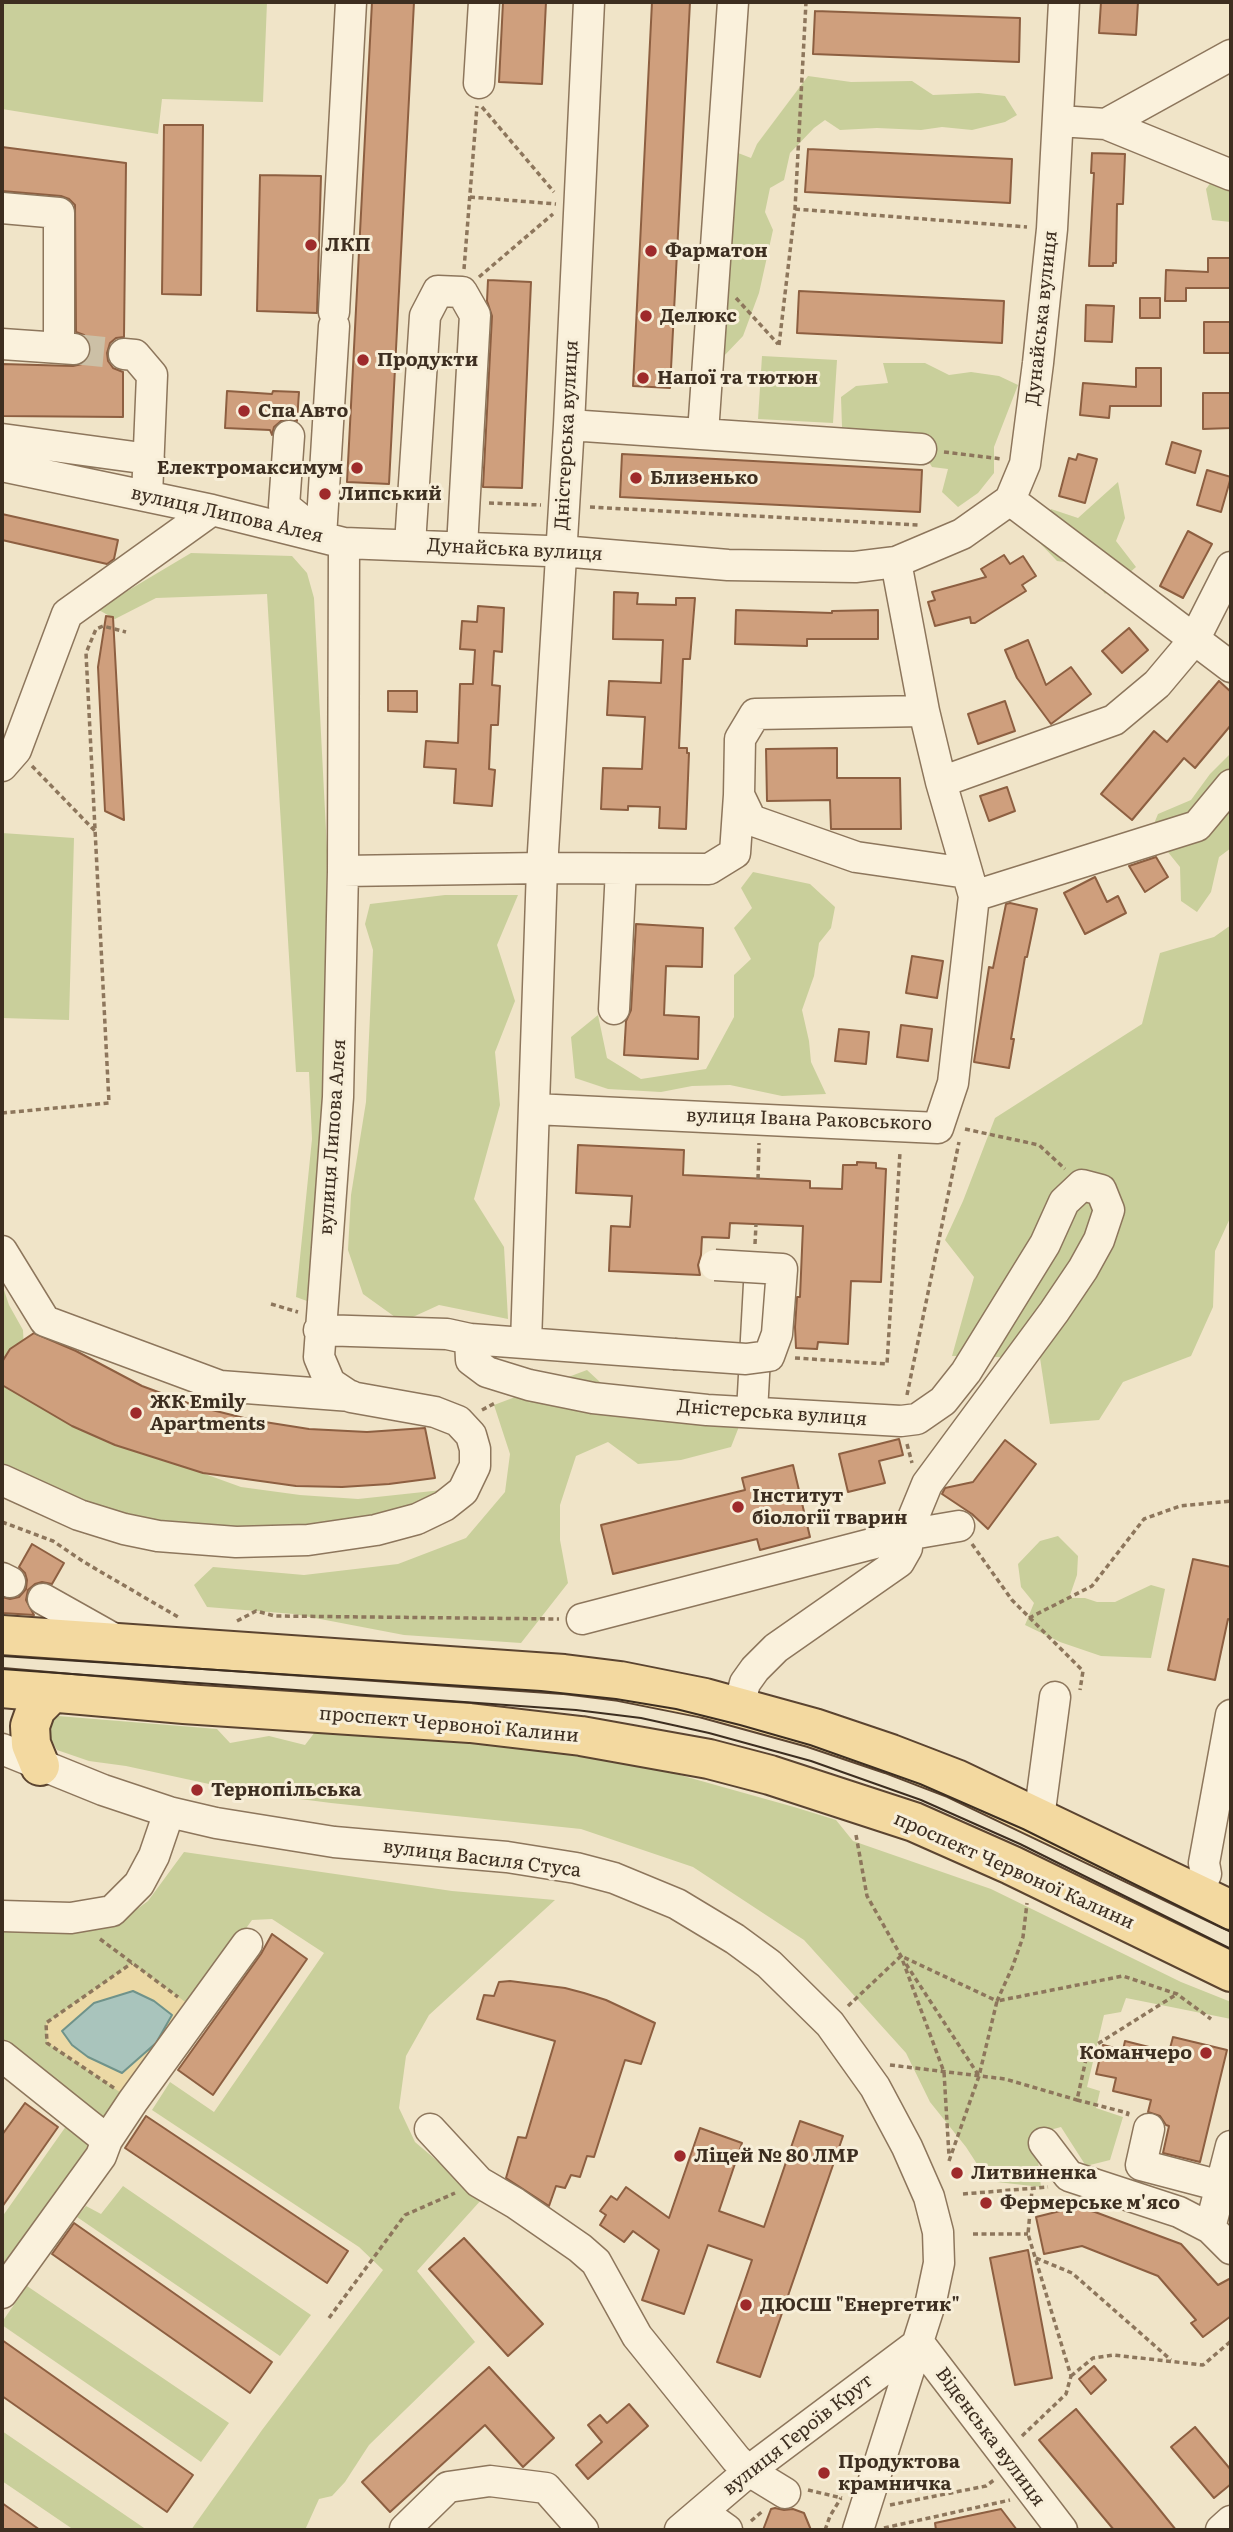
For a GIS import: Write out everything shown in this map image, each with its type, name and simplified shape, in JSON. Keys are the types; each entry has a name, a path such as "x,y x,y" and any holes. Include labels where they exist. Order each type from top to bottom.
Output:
{"main road":[{"path":"183,1634 184,1704"},
{"path":"2,1635 122,1644 183,1634 620,1681 739,1706 891,1754 965,1783 1221,1901"},
{"name":"проспект Червоної Калини","path":"2,1688 184,1704 470,1723 593,1738 709,1759 806,1786 914,1822 1011,1865 1231,1972"},
{"path":"40,1766 31,1744 30,1726 36,1709 52,1693"}],"street":[{"path":"332,540 325,494 351,2"},
{"path":"479,83 484,2"},
{"name":"Дністерська вулиця","path":"526,1343 542,868 569,425 589,2"},
{"path":"703,433 733,2"},
{"name":"Дунайська вулиця","path":"332,540 560,552 728,565 855,567 896,562 962,534 1010,500 1025,464 1038,363 1052,229 1064,2"},
{"path":"1106,124 1231,55"},
{"path":"1059,121 1106,124 1231,176"},
{"path":"2,208 59,213 66,348 2,344"},
{"path":"410,544 425,316 438,292 462,292 475,315 462,547"},
{"path":"124,354 135,355 152,375 147,496"},
{"path":"569,425 921,449"},
{"path":"289,436 284,506 332,540"},
{"path":"2,439 149,459"},
{"name":"вулиця Липова Алея","path":"2,466 212,510 332,540 343,871 338,1097 308,1321 330,1382 351,1396 435,1412 458,1421 471,1435 475,1449 475,1466 463,1491 444,1506 417,1519 376,1530 308,1540 236,1542 158,1536 79,1515 2,1480"},
{"path":"1010,500 1231,667"},
{"path":"9,758 67,614 212,510"},
{"path":"896,562 924,711 941,782 1115,720 1157,684 1194,640 1231,567"},
{"path":"343,871 709,869 735,853 740,739 755,715 924,711"},
{"name":"вулиця Івана Раковського","path":"534,1109 938,1128 953,1083 971,884 941,782"},
{"path":"739,795 751,820 856,857 971,884 1197,826 1231,785"},
{"path":"614,1009 621,869"},
{"path":"739,1706 744,1683 776,1648 899,1562 906,1548 906,1535 927,1484 1054,1312 1099,1240 1109,1210 1101,1190 1082,1185"},
{"name":"Дністерська вулиця","path":"470,1339 471,1360 487,1372 529,1385 593,1398 752,1412 904,1431 943,1401 966,1372 1045,1244 1064,1202 1082,1185"},
{"path":"2,1251 45,1321 220,1386 351,1396"},
{"path":"308,1321 446,1334 470,1339 746,1359 769,1356 777,1334 782,1269 715,1265"},
{"path":"752,1412 760,1284"},
{"path":"582,1619 906,1535 959,1526"},
{"path":"43,1599 122,1644"},
{"path":"1039,1818 1067,1698"},
{"path":"1221,1901 1206,1874 1204,1863 1231,1715"},
{"name":"вулиця Василя Стуса","path":"2,1749 40,1766 169,1812 263,1833 507,1857 576,1868 614,1878 677,1905 735,1939 769,1964 830,2024 875,2087 907,2147 929,2197 938,2232 939,2263 931,2301 858,2530"},
{"path":"2,1916 71,1918 112,1911 139,1884 154,1856 169,1812"},
{"path":"2,2293 102,2156 107,2140 133,2101 247,1944"},
{"path":"2,2056 107,2140"},
{"path":"1139,2121 1141,2165 1222,2186"},
{"path":"430,2129 479,2182 515,2203 596,2262 637,2336 736,2459 749,2471 785,2493"},
{"path":"1044,2143 1069,2176 1179,2212 1221,2239"},
{"path":"1221,2239 1222,2186 1231,2146"},
{"name":"вулиця Героїв Крут","path":"691,2521 749,2471 919,2343"},
{"name":"Віденська вулиця","path":"919,2343 1062,2530"},
{"path":"405,2529 448,2487 490,2481 546,2488 583,2530"},
{"path":"691,2521 727,2530"},
{"path":"1221,2530 1231,2521"}],"path":[{"path":"714,272 779,345 795,209 806,2"},
{"path":"462,292 478,101 556,194"},
{"path":"462,292 565,204 470,197"},
{"path":"795,209 1024,226"},
{"path":"921,449 996,457"},
{"path":"325,494 381,497"},
{"path":"2,1113 108,1103 86,653 96,629 103,626 125,632"},
{"path":"9,758 96,832"},
{"path":"758,1179 760,1119"},
{"path":"962,1128 1039,1145 1082,1185"},
{"path":"915,1473 904,1431 959,1142"},
{"path":"769,1356 887,1364 899,1163"},
{"path":"271,1304 308,1321"},
{"path":"1030,1618 1092,1586 1144,1519 1180,1506 1231,1501"},
{"path":"2,1522 53,1541 183,1634"},
{"path":"959,1526 1012,1600 1083,1671 1067,1698"},
{"path":"233,1624 256,1611 275,1616 582,1619"},
{"path":"855,1829 867,1896 901,1956 979,2077"},
{"path":"901,1956 944,2072 949,2161 979,2077 997,2001 1023,1937 1028,1891"},
{"path":"108,1944 198,2012"},
{"path":"901,1956 997,2001 1124,1976 1177,1994 1211,2019"},
{"path":"848,2006 901,1956"},
{"path":"132,1963 46,2023 47,2043 133,2101"},
{"path":"1077,2100 1088,2050 1177,1994"},
{"path":"890,2065 1005,2080 1139,2121"},
{"path":"329,2318 405,2215 479,2182"},
{"path":"963,2194 1031,2190 1028,2234 1071,2376 1066,2394 1022,2436"},
{"path":"973,2234 1028,2234"},
{"path":"1035,2257 1072,2273 1172,2362"},
{"path":"1071,2376 1093,2358 1113,2355 1203,2365 1231,2341"},
{"path":"889,2505 986,2486 998,2476"},
{"path":"825,2530 841,2498"},
{"path":"879,2529 1015,2499"}],"green space":[{"path":"2,2 267,2 263,102 162,99 158,134 2,109"},
{"path":"808,76 851,82 912,81 933,95 979,93 1005,96 1017,115 1005,122 972,130 942,127 921,130 840,130 825,120 814,128 790,153 784,180 770,188 765,212 773,230 759,293 743,336 723,357 701,340 698,281 704,250 733,151 751,158 757,144"},
{"path":"1231,154 1231,222 1212,220 1206,189"},
{"path":"762,356 837,360 833,423 758,419"},
{"path":"883,363 925,363 949,375 971,372 999,376 1018,385 994,447 994,473 978,493 958,507 942,492 948,469 932,467 921,449 902,436 842,427 841,397 856,386 888,383"},
{"path":"1118,482 1125,518 1116,541 1136,567 1105,594 1085,565 1057,561 1036,539 1051,509 1078,518"},
{"path":"191,553 292,556 307,573 314,598 327,850 323,1117 307,1301 296,1297 312,1139 309,1072 296,1072 267,594 156,598 115,619 97,609"},
{"path":"1231,753 1231,848 1219,857 1211,892 1197,912 1181,901 1180,867 1151,831 1158,814 1191,800 1210,774"},
{"path":"2,833 74,838 69,1020 2,1018"},
{"path":"753,872 810,884 835,907 831,928 819,943 814,976 802,1010 811,1062 826,1094 782,1096 730,1085 692,1086 661,1092 608,1089 575,1078 571,1037 598,1015 607,1058 641,1079 706,1069 734,1017 734,975 751,959 734,928 752,908 741,888"},
{"path":"445,895 518,895 497,945 515,1001 495,1052 500,1105 474,1199 504,1247 508,1319 439,1305 402,1322 363,1294 348,1250 351,1195 366,1102 373,950 365,924 370,904"},
{"path":"1231,925 1231,1216 1215,1251 1213,1307 1191,1356 1123,1382 1099,1420 1050,1424 1040,1358 952,1356 974,1277 945,1240 995,1118 1142,1024 1160,953 1214,937"},
{"path":"2,1284 9,1305 23,1330 24,1350 169,1461 241,1487 300,1495 358,1499 461,1488 451,1498 310,1535 131,1521 2,1470"},
{"path":"587,1370 641,1420 718,1414 740,1424 731,1447 681,1460 638,1464 608,1442 576,1456 560,1505 560,1540 568,1583 521,1643 404,1635 294,1614 207,1607 194,1585 213,1567 304,1575 398,1564 466,1538 505,1492 510,1454 494,1405"},
{"path":"1058,1536 1078,1556 1077,1575 1069,1598 1115,1602 1151,1585 1165,1589 1151,1658 1101,1656 1060,1642 1025,1625 1034,1603 1021,1587 1018,1564 1040,1541"},
{"path":"58,1716 217,1729 230,1743 269,1736 305,1745 315,1732 605,1754 836,1820 853,1841 991,1889 1181,1982 1231,2002 1231,2019 1126,1998 1121,2012 1104,2015 1087,2087 1100,2091 1096,2108 1123,2117 1110,2160 1086,2166 1061,2127 1035,2134 1041,2187 988,2181 966,2147 930,2102 906,2053 804,1940 693,1867 581,1829 246,1792 126,1766 89,1761 57,1750 49,1736 48,1722"},
{"path":"184,1852 452,1891 555,1900 429,2015 406,2056 399,2108 415,2142 482,2199 417,2271 475,2342 369,2445 345,2482 332,2496 319,2499 305,2530 191,2530 262,2430 383,2270 359,2247 152,2110 170,2082 214,2112 324,1953 272,1919 252,1920 104,2126 2,2041 2,1929 64,1933 120,1922 148,1901"},
{"path":"69,2122 90,2146 85,2164 2,2277 2,2217"},
{"path":"123,2186 311,2315 280,2356 77,2217 86,2206 101,2214"},
{"path":"27,2286 229,2423 201,2462 2,2325"},
{"path":"2,2431 147,2530 74,2530 2,2481"}],"sand":[{"path":"132,1963 199,2012 133,2101 47,2043 46,2023"}],"water":[{"path":"133,1991 154,2001 172,2015 156,2043 122,2073 88,2057 72,2045 62,2031 94,2003"}],"building":[{"path":"372,2 414,2 389,484 347,482"},
{"path":"503,2 546,2 542,84 499,82"},
{"path":"652,2 690,2 670,388 633,386"},
{"path":"1101,2 1138,2 1136,35 1099,33"},
{"path":"815,11 1020,18 1019,62 813,54"},
{"path":"164,125 203,125 201,295 162,294"},
{"path":"2,147 126,163 124,337 116,338 110,343 107,353 113,368 123,372 123,417 2,416 2,364 73,366 88,359 91,350 84,335 76,332 75,205 61,196 2,191"},
{"path":"808,149 1012,159 1010,203 805,192"},
{"path":"1092,153 1125,154 1123,204 1117,204 1116,263 1113,263 1113,266 1089,266 1094,173 1091,173"},
{"path":"260,175 321,176 317,313 257,311"},
{"path":"1208,258 1231,258 1231,288 1186,288 1186,301 1165,301 1166,270 1208,272"},
{"path":"488,280 531,282 522,488 483,487 492,316 487,301"},
{"path":"799,291 1004,301 1002,343 797,333"},
{"path":"1140,298 1160,298 1160,318 1140,318"},
{"path":"1086,305 1114,306 1112,342 1085,341"},
{"path":"1204,322 1231,322 1231,353 1204,353"},
{"path":"1136,368 1161,368 1161,406 1110,406 1109,418 1080,415 1083,383 1136,387"},
{"path":"227,391 272,394 273,391 299,392 297,421 281,421 274,427 272,435 270,430 225,428"},
{"path":"1203,393 1231,393 1231,428 1203,429"},
{"path":"1172,442 1201,451 1195,473 1166,464"},
{"path":"622,454 922,470 920,512 620,497"},
{"path":"1078,454 1097,459 1085,503 1059,496 1069,458 1076,460"},
{"path":"1207,470 1231,477 1221,512 1197,505"},
{"path":"2,514 118,540 114,559 107,564 2,540"},
{"path":"1188,531 1212,544 1183,598 1160,586"},
{"path":"1004,555 1010,564 1023,556 1036,576 1022,585 1026,591 975,623 971,623 970,617 935,626 928,602 935,600 932,592 986,577 981,569"},
{"path":"614,592 638,593 637,604 676,605 676,598 695,598 690,659 683,659 679,748 687,748 689,753 686,829 659,828 660,807 601,809 603,768 642,769 645,717 607,715 609,681 661,683 663,640 613,639"},
{"path":"478,606 504,608 502,652 494,651 492,685 500,686 498,725 491,725 489,769 495,770 492,806 454,803 456,769 424,767 426,741 458,743 460,684 473,684 475,650 460,649 462,621 477,622"},
{"path":"736,610 832,613 878,610 878,639 807,639 807,646 735,644"},
{"path":"106,616 113,617 124,820 105,811 98,667"},
{"path":"1129,628 1148,650 1122,673 1102,651"},
{"path":"1028,640 1046,685 1071,667 1091,694 1051,724 1017,678 1005,650"},
{"path":"1219,681 1231,692 1231,725 1195,768 1184,758 1132,820 1101,794 1154,731 1167,742"},
{"path":"388,691 417,691 417,712 388,711"},
{"path":"1005,701 1015,731 978,744 968,714"},
{"path":"837,748 837,778 900,778 901,829 831,829 830,800 767,801 766,749"},
{"path":"1007,787 1015,811 989,821 980,796"},
{"path":"1156,857 1168,877 1145,892 1129,866"},
{"path":"1095,877 1107,902 1118,896 1126,913 1085,934 1064,893"},
{"path":"1006,904 1037,909 1025,957 1011,1039 1014,1039 1009,1068 974,1062 989,967 993,968"},
{"path":"636,924 703,928 702,967 666,966 664,1015 699,1017 698,1059 624,1055 626,1021 631,1010"},
{"path":"912,956 943,961 937,998 906,993"},
{"path":"901,1025 932,1029 928,1061 897,1057"},
{"path":"839,1029 869,1032 866,1064 835,1061"},
{"path":"578,1145 684,1150 683,1175 810,1181 810,1188 842,1189 843,1165 857,1165 857,1162 876,1163 876,1168 886,1169 881,1282 851,1281 848,1344 818,1342 817,1349 796,1348 795,1327 797,1297 800,1297 803,1226 730,1223 729,1238 702,1237 698,1265 700,1275 609,1271 611,1226 630,1227 632,1196 576,1193"},
{"name":"ЖК Emily Apartments","path":"34,1333 76,1351 142,1386 196,1406 252,1420 309,1429 367,1432 425,1428 435,1478 342,1487 296,1486 203,1473 115,1445 72,1426 2,1385 2,1362 10,1349"},
{"path":"899,1439 903,1455 879,1461 885,1483 848,1492 839,1454"},
{"path":"1005,1440 1036,1464 988,1529 972,1514 942,1494 945,1488 973,1482"},
{"name":"Інститут біології тварин","path":"793,1465 810,1537 760,1550 757,1539 613,1574 601,1525 745,1490 742,1478"},
{"path":"32,1544 64,1563 52,1584 42,1582 28,1590 26,1600 34,1615 2,1613 2,1597 19,1597 26,1589 25,1573 19,1567"},
{"path":"1193,1559 1231,1567 1231,1620 1228,1619 1215,1680 1168,1670"},
{"path":"272,1934 307,1959 213,2095 178,2070 261,1954"},
{"path":"510,1981 584,1993 606,2000 655,2023 641,2064 625,2060 594,2157 587,2156 580,2177 571,2175 565,2188 556,2186 549,2206 506,2178 518,2137 526,2138 555,2041 477,2019 484,1995 494,1996 499,1982"},
{"path":"1173,2037 1227,2050 1200,2162 1163,2153 1169,2126 1160,2116 1148,2112 1151,2100 1113,2091 1116,2078 1096,2074 1103,2045 1123,2050 1125,2041 1169,2052"},
{"path":"25,2103 58,2127 2,2207 2,2135"},
{"path":"146,2116 348,2251 327,2283 125,2148"},
{"path":"800,2121 843,2136 760,2377 717,2362 752,2260 708,2245 684,2314 642,2300 659,2250 633,2231 624,2242 600,2225 606,2215 600,2211 611,2196 617,2200 626,2187 669,2218 700,2128 742,2143 719,2211 764,2227"},
{"path":"1076,2207 1181,2244 1218,2285 1231,2278 1231,2316 1203,2337 1191,2323 1196,2320 1158,2276 1082,2246 1044,2254 1036,2217"},
{"path":"74,2223 272,2362 250,2393 52,2254"},
{"path":"464,2238 543,2324 508,2356 429,2269"},
{"path":"1028,2250 1052,2378 1015,2385 990,2258"},
{"path":"2,2340 193,2475 167,2512 2,2396"},
{"path":"1094,2366 1106,2380 1091,2394 1079,2379"},
{"path":"489,2367 554,2438 523,2467 485,2425 390,2512 362,2482"},
{"path":"629,2404 648,2426 588,2479 576,2465 602,2442 588,2425 600,2415 607,2423"},
{"path":"1076,2409 1176,2530 1114,2530 1039,2440"},
{"path":"1195,2427 1231,2470 1231,2484 1214,2498 1171,2447"},
{"path":"2,2503 40,2530 2,2530"},
{"path":"771,2509 804,2513 811,2530 763,2530"},
{"path":"1001,2509 1017,2530 936,2530 935,2523"}],"tunnel":[{"path":"74,349 124,354"}],"tram line":[{"path":"2,1656 541,1691 676,1709 810,1745 920,1784 1023,1829 1231,1932"},
{"path":"2,1669 576,1710 641,1718 709,1733 811,1761 921,1800 1020,1844 1231,1949"}],"place":[{"name":"ЛКП","path":"311,245"},
{"name":"Фарматон","path":"651,251"},
{"name":"Делюкс","path":"646,316"},
{"name":"Продукти","path":"363,360"},
{"name":"Напої та тютюн","path":"643,378"},
{"name":"Спа Авто","path":"244,411"},
{"name":"Електромаксимум","path":"357,468"},
{"name":"Близенько","path":"636,478"},
{"name":"Липський","path":"325,494"},
{"name":"ЖК Emily Apartments","path":"136,1413"},
{"name":"Інститут біології тварин","path":"738,1507"},
{"name":"Тернопільська","path":"197,1790"},
{"name":"Команчеро","path":"1206,2053"},
{"name":"Ліцей № 80 ЛМР","path":"680,2156"},
{"name":"Литвиненка","path":"957,2173"},
{"name":"Фермерське м'ясо","path":"986,2203"},
{"name":"ДЮСШ \"Енергетик\"","path":"746,2305"},
{"name":"Продуктова крамничка","path":"824,2473"}]}
